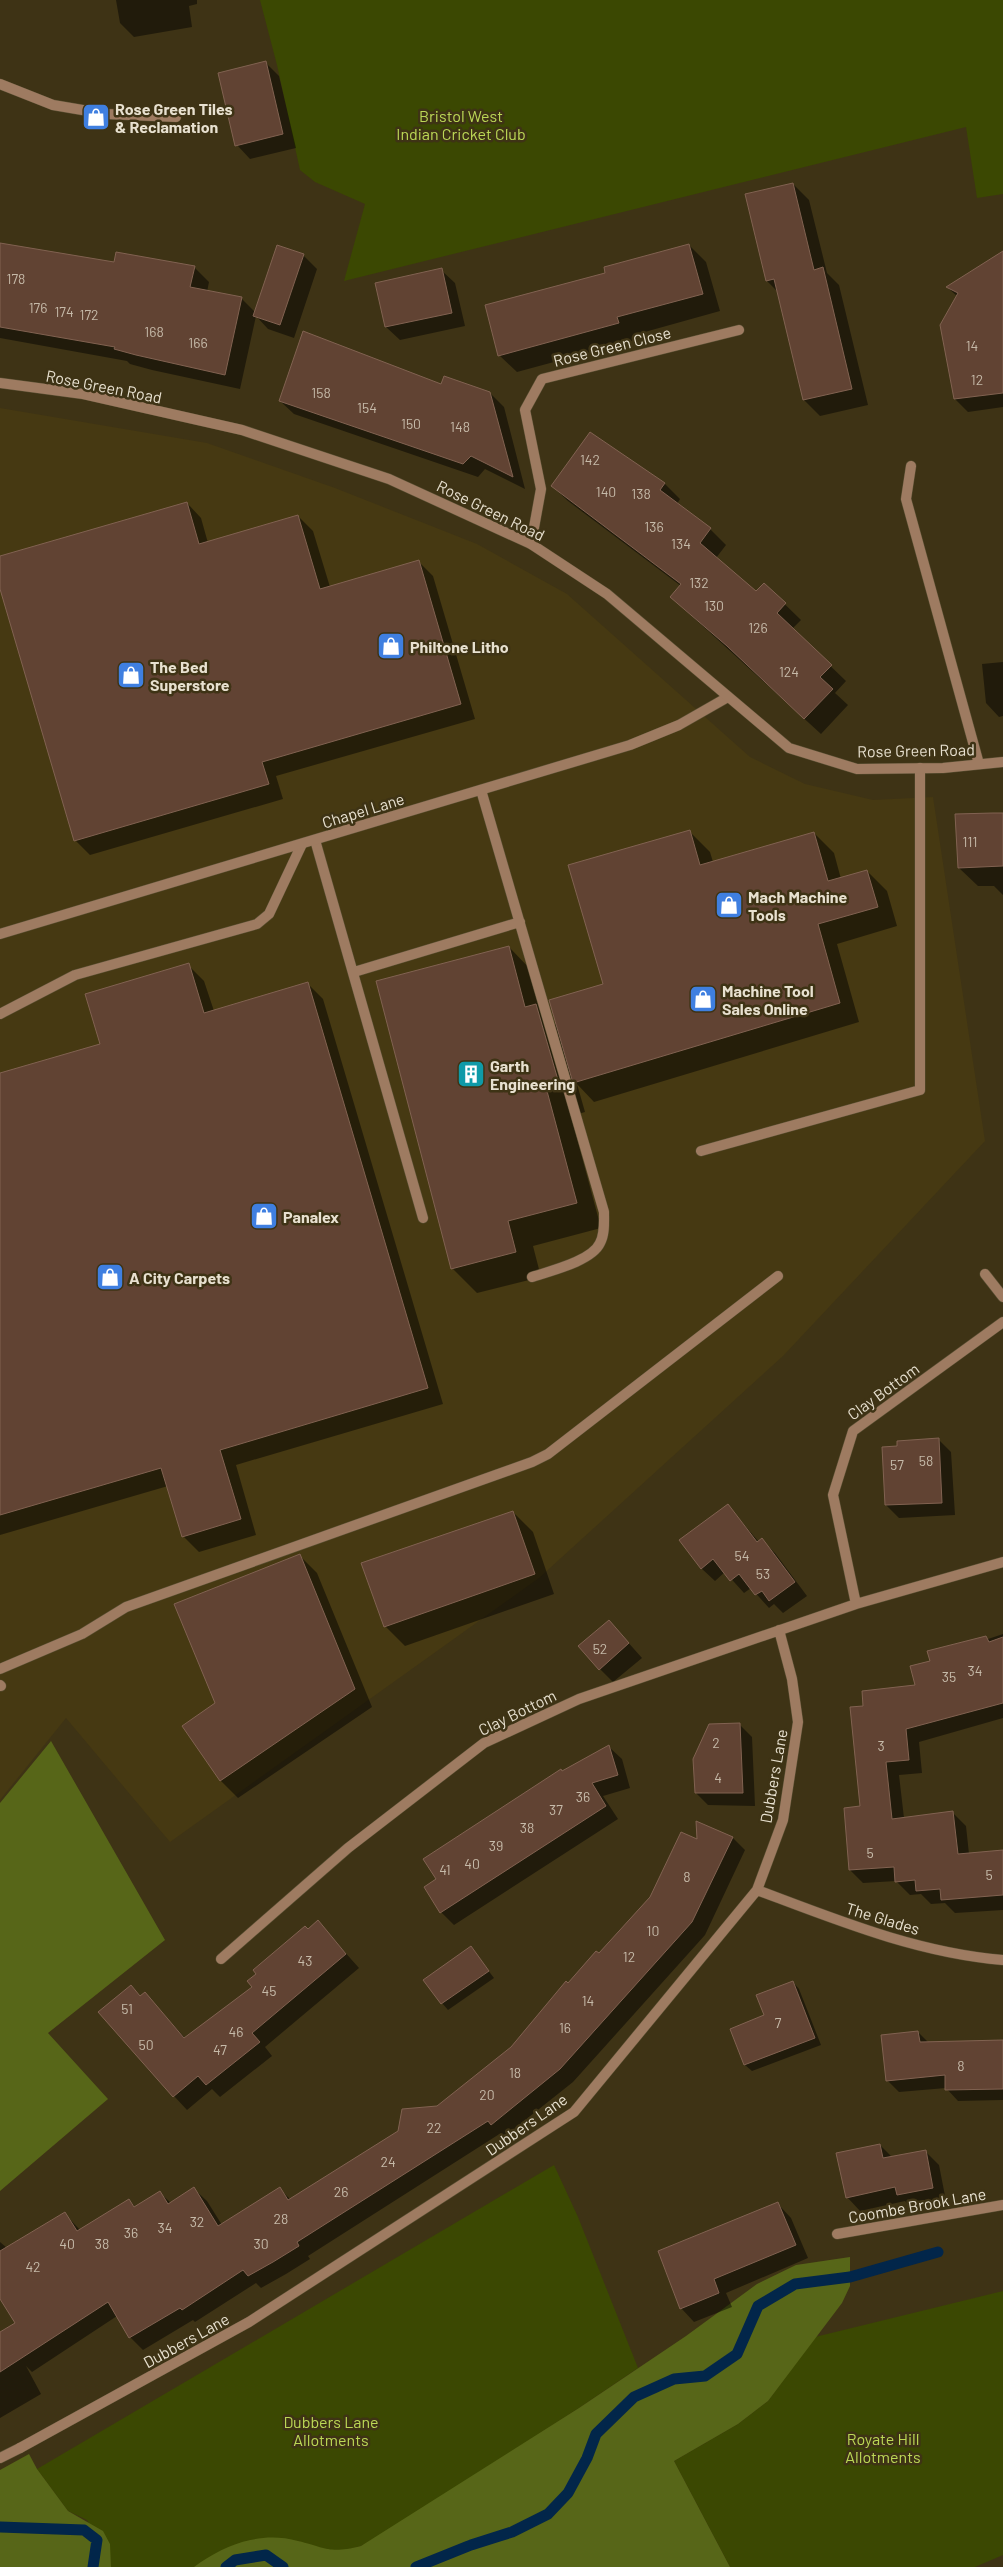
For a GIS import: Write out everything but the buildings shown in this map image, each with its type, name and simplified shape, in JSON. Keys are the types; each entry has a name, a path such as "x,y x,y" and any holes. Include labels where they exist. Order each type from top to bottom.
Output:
{"street":[{"path":"0,84 53,106 106,114 176,117"},
{"name":"Rose Green Close","path":"531,544 541,489 525,410 542,379 739,330"},
{"name":"Rose Green Road","path":"0,383 83,394 242,430 390,479 531,544 607,594 789,748 857,769 920,768 1003,762"},
{"path":"911,466 906,499 979,764"},
{"name":"Chapel Lane","path":"0,934 639,742 679,725 728,697"},
{"path":"701,1150 920,1090 920,768"},
{"path":"481,790 604,1212 601,1242 594,1252 580,1260 532,1278"},
{"path":"315,840 423,1218"},
{"path":"0,1014 75,975 257,924 269,914 302,844"},
{"path":"354,972 520,922"},
{"path":"985,1274 1003,1296"},
{"path":"0,1669 82,1634 126,1607 532,1462 548,1454 778,1276"},
{"name":"Clay Bottom","path":"856,1604 833,1495 853,1431 1003,1322"},
{"name":"Clay Bottom","path":"221,1959 348,1848 484,1743 579,1699 856,1604 1003,1562"},
{"name":"Dubbers Lane","path":"0,2458 249,2322 574,2112 758,1890 783,1820 798,1722 792,1679 779,1630"},
{"name":"The Glades","path":"758,1890 883,1936 973,1958 1003,1960"},
{"name":"Coombe Brook Lane","path":"837,2234 1003,2205"}],"shaded area":[{"path":"0,408 207,443 335,488 477,544 567,594 750,757 805,784 873,800 933,797 985,1141 783,1356 539,1578 170,1842 66,1718 0,1800"}],"green space":[{"name":"Bristol West Indian Cricket Club","path":"260,0 1003,0 1003,194 977,198 966,127 344,281 365,204 315,182 300,170 277,65"},
{"path":"51,1741 165,1940 48,2033 108,2099 0,2191 0,1803"},
{"name":"Dubbers Lane Allotments","path":"554,2165 578,2217 638,2368 383,2534 361,2546 343,2551 322,2550 298,2541 227,2548 194,2567 111,2567 110,2558 87,2520 68,2511 37,2469"},
{"path":"850,2257 850,2286 842,2303 768,2401 738,2424 674,2461 730,2567 194,2567 231,2546 257,2539 284,2538 335,2550 361,2546 579,2408 686,2336 757,2284 796,2265"},
{"name":"Royate Hill Allotments","path":"1003,2291 1003,2555 975,2567 730,2567 674,2461 738,2424 768,2401 815,2337"},
{"path":"29,2454 37,2469 68,2511 103,2531 110,2544 111,2567 0,2567 0,2470"}],"waterway":[{"path":"416,2567 471,2545 512,2532 548,2514 568,2493 587,2458 596,2434 634,2397 674,2379 705,2376 737,2354 758,2306 795,2284 850,2277 938,2252"},
{"path":"0,2527 84,2530 97,2540 93,2567"},
{"path":"226,2567 235,2560 266,2555 283,2567"}],"place":[{"name":"Rose Green Tiles & Reclamation","path":"96,117"},
{"name":"Philtone Litho","path":"391,646"},
{"name":"The Bed Superstore","path":"131,675"},
{"name":"Mach Machine Tools","path":"729,905"},
{"name":"Machine Tool Sales Online","path":"703,999"},
{"name":"Garth Engineering","path":"471,1074"},
{"name":"Panalex","path":"264,1216"},
{"name":"A City Carpets","path":"110,1277"}]}
